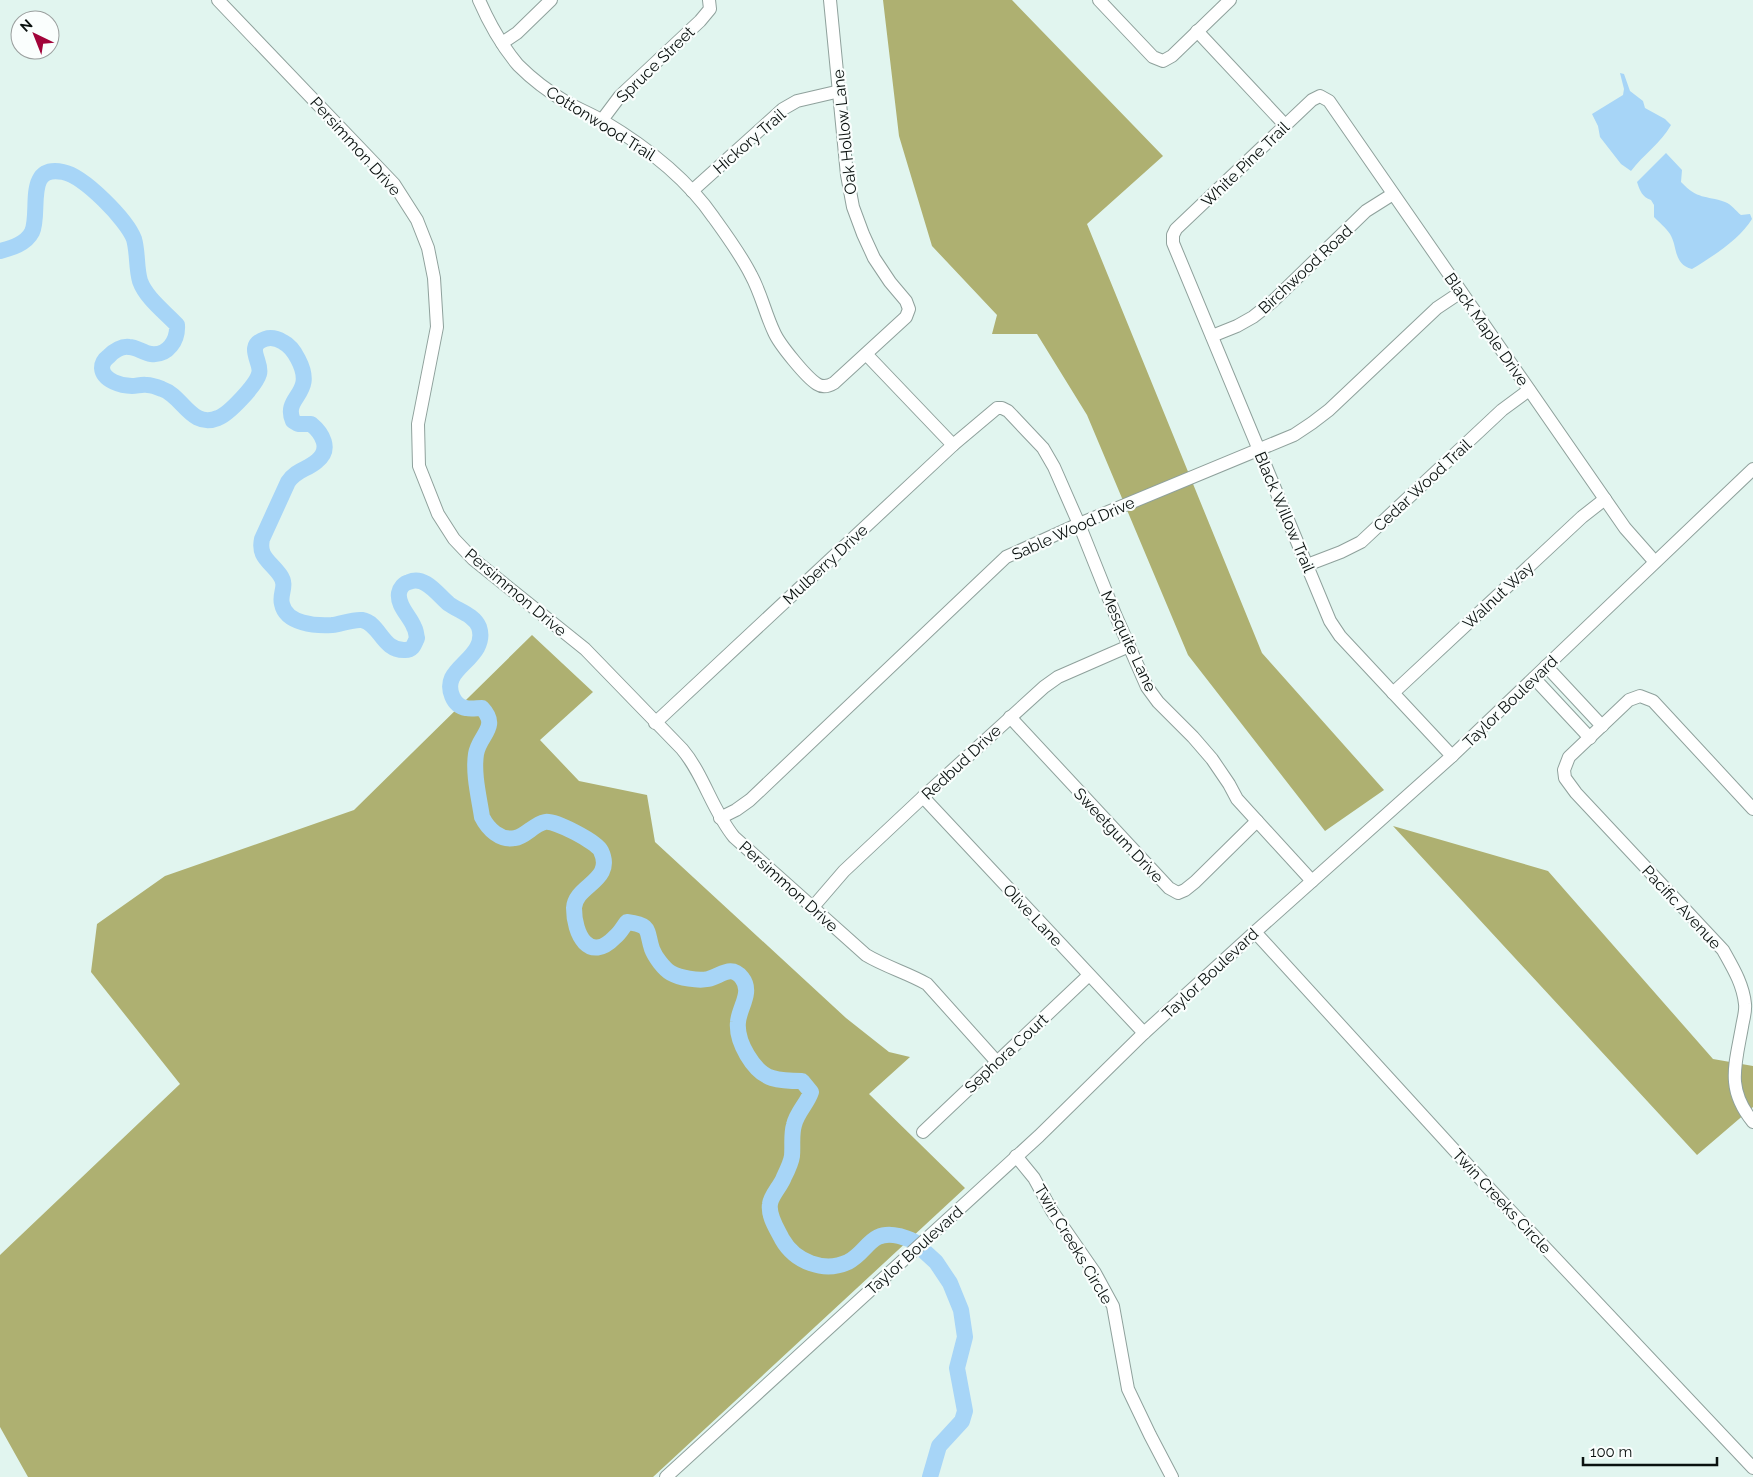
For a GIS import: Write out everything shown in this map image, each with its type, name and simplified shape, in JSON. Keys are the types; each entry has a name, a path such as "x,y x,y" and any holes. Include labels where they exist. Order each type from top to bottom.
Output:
{"street":[{"name":"Persimmon Drive","path":"218,0 394,184 417,220 428,248 434,278 437,327 418,424 420,466 438,514 454,539 474,559 585,649 617,680 692,761 720,818 734,837 866,955 881,964 926,984 997,1062"},
{"name":"Cottonwood Trail","path":"479,0 487,19 518,65 566,102 602,120 630,138 661,161 692,191 711,214 751,274 774,333 786,352 818,385 826,387 834,383 866,354"},
{"path":"502,43 517,33 551,0"},
{"name":"Oak Hollow Lane","path":"830,0 847,175 853,207 874,258 906,301 909,309 906,317 866,354"},
{"path":"1099,0 1153,58 1163,60 1172,56 1230,0"},
{"name":"Spruce Street","path":"602,120 620,96 700,21 709,5"},
{"path":"1197,31 1285,125"},
{"name":"Hickory Trail","path":"692,191 783,109 813,96 840,91"},
{"name":"White Pine Trail","path":"1173,235 1176,229 1285,125 1312,100 1320,96"},
{"name":"Black Maple Drive","path":"1320,96 1328,101 1625,528 1654,562"},
{"name":"Birchwood Road","path":"1212,336 1253,317 1272,302 1366,211 1393,194"},
{"name":"Black Willow Trail","path":"1173,235 1173,243 1330,621 1340,636 1452,756"},
{"name":"Sable Wood Drive","path":"720,818 750,800 1006,557 1079,524 1294,435 1312,423 1437,308 1461,292"},
{"path":"866,354 953,445"},
{"name":"Cedar Wood Trail","path":"1307,565 1342,552 1361,542 1502,410 1529,390"},
{"name":"Mulberry Drive","path":"655,723 953,445 996,408"},
{"name":"Mesquite Lane","path":"996,408 1008,411 1043,448 1079,524 1147,687 1212,759 1237,799 1312,881"},
{"name":"Taylor Boulevard","path":"666,1477 1016,1156 1255,932 1452,756 1753,469"},
{"name":"Walnut Way","path":"1393,693 1582,517 1605,499"},
{"name":"Redbud Drive","path":"812,907 844,871 1044,687 1058,677 1129,646"},
{"path":"1546,666 1602,726"},
{"path":"1534,678 1590,738 1629,700 1640,696 1653,701 1753,809"},
{"name":"Sweetgum Drive","path":"1010,717 1170,888 1178,893 1195,882 1257,821"},
{"name":"Pacific Avenue","path":"1590,738 1569,757 1564,770 1565,778 1576,793 1724,950 1740,982 1749,1006 1734,1079 1736,1094 1744,1111 1753,1122"},
{"name":"Olive Lane","path":"923,797 1144,1034"},
{"name":"Twin Creeks Circle","path":"1255,932 1475,1172 1753,1468"},
{"name":"Sephora Court","path":"922,1132 1089,975"},
{"name":"Twin Creeks Circle","path":"1016,1156 1034,1178 1052,1211 1095,1273 1113,1306 1128,1389 1172,1477"}],"green space":[{"path":"883,0 1012,0 1163,156 1087,224 1262,653 1384,790 1325,831 1188,655 1087,415 1037,334 992,334 997,315 932,246 899,136"},
{"path":"532,635 593,692 540,740 579,781 647,795 655,842 846,1018 889,1052 910,1057 869,1094 965,1188 653,1477 28,1477 0,1427 0,1255 180,1084 91,972 97,924 165,876 354,810"},
{"path":"1393,826 1548,871 1713,1059 1753,1066 1753,1107 1697,1155"}],"water":[{"path":"1620,73 1624,74 1630,91 1643,101 1645,108 1665,119 1671,125 1662,138 1631,171 1621,164 1600,137 1598,126 1592,114 1623,95 1624,89"},
{"path":"1666,153 1682,170 1681,182 1692,192 1727,203 1741,215 1750,214 1752,219 1733,240 1692,269 1686,267 1679,259 1670,234 1654,217 1654,205 1642,193 1637,182"}],"waterway":[{"path":"0,251 26,240 32,232 36,192 38,182 43,175 51,171 63,172 72,175 93,190 114,211 130,231 134,239 140,281 151,299 177,325 176,336 167,350 151,354 132,347 121,348 113,352 105,360 102,366 103,373 118,384 132,386 149,385 162,389 176,398 194,416 201,419 218,418 248,392 257,379 260,370 255,350 259,342 267,338 274,339 290,347 298,359 303,371 304,380 302,388 292,406 293,421 298,424 311,424 322,436 325,446 322,456 317,461 295,474 288,482 262,539 263,555 282,579 281,600 285,611 295,620 318,625 332,625 362,620 373,626 391,646 397,649 408,650 413,647 417,638 415,628 402,607 399,593 401,588 407,583 420,581 436,591 449,604 474,619 479,627 479,643 476,650 455,672 450,687 452,696 461,707 482,708 489,721 487,731 478,747 475,762 482,817 491,830 504,838 519,837 541,823 550,822 575,832 598,847 604,861 603,869 599,876 576,900 574,908 580,936 591,947 598,948 606,945 627,922 635,923 647,930 655,956 671,973 684,978 704,980 730,971 742,978 745,983 746,994 739,1017 738,1030 747,1055 752,1063 765,1075 780,1080 802,1081 811,1092 794,1125 790,1164 770,1204 770,1213 775,1227 794,1254 811,1263 829,1266 848,1262 875,1239 882,1236 899,1236 916,1243"},
{"path":"924,1251 936,1262 950,1283 961,1310 965,1337 957,1368 965,1411 962,1421 939,1446 930,1477"}]}
